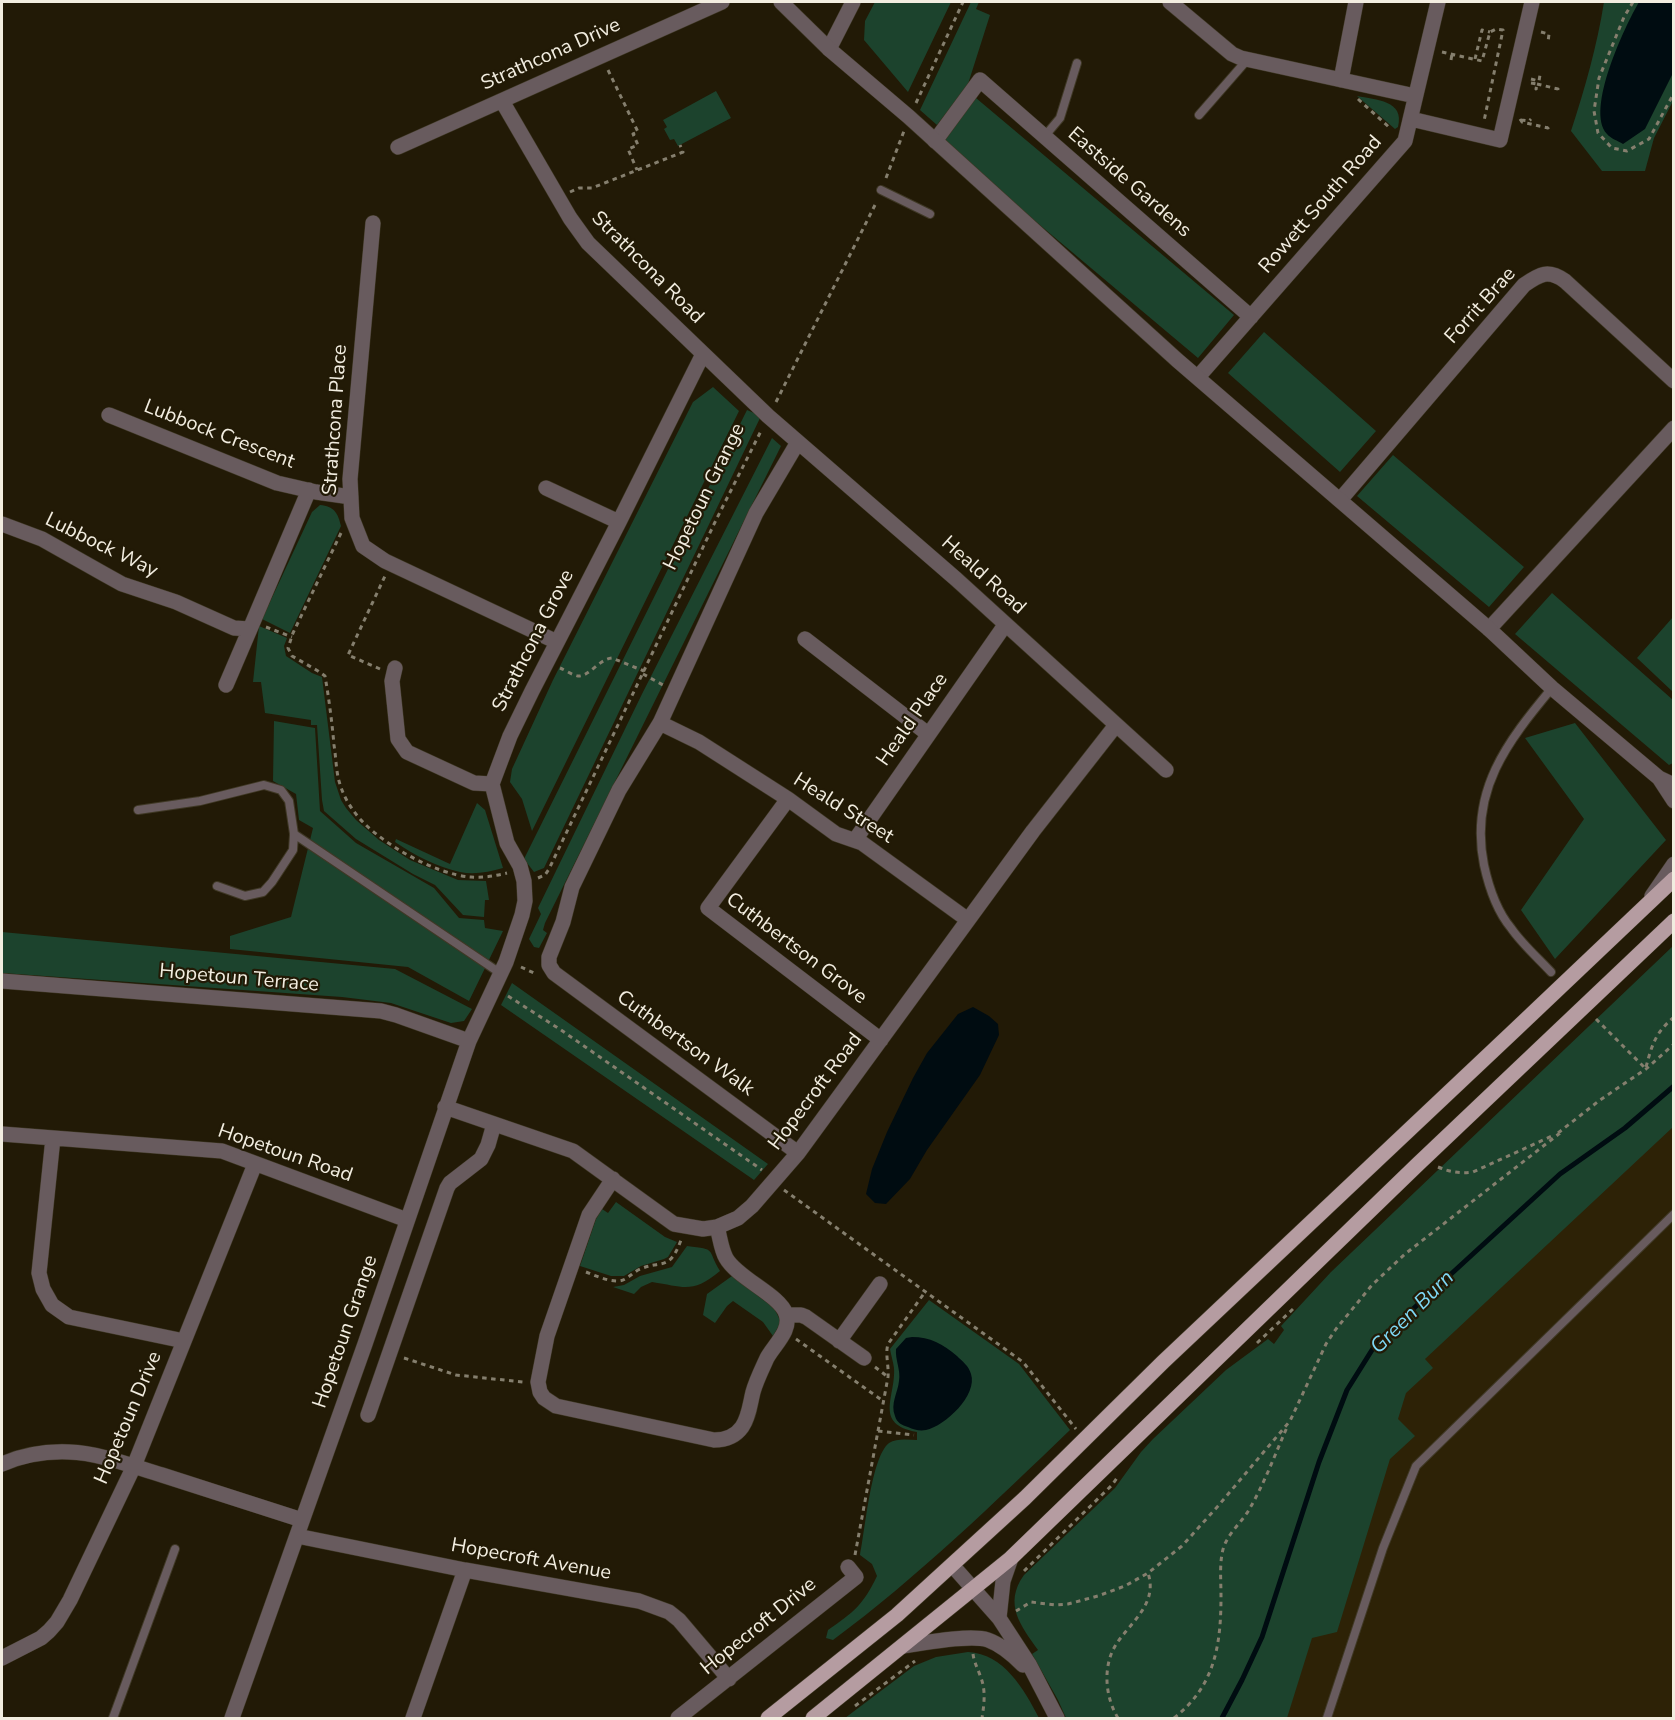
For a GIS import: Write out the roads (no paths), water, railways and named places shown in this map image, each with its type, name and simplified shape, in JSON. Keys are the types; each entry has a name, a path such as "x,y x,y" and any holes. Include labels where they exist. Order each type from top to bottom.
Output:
{"main road":[{"path":"768,1718 897,1615 1025,1498 1163,1362 1674,879"},
{"path":"813,1719 1011,1558 1416,1166 1674,921"}],"street":[{"name":"Strathcona Drive","path":"398,147 722,2"},
{"path":"781,2 830,49 909,117 1198,377 1489,629 1552,688 1659,778 1674,785"},
{"path":"830,49 853,2"},
{"path":"1170,2 1232,54 1247,60 1415,96"},
{"path":"1341,80 1356,2"},
{"name":"Rowett South Road","path":"1198,377 1405,141 1438,2"},
{"path":"1411,119 1500,140 1532,2"},
{"name":"Eastside Gardens","path":"935,141 980,80 1251,317"},
{"name":"Strathcona Road","path":"502,100 558,199 588,243 768,416"},
{"name":"Strathcona Place","path":"373,223 350,479 352,518 363,546 391,564 557,642"},
{"name":"Forrit Brae","path":"1340,500 1524,285 1539,274 1557,275 1565,280 1674,381"},
{"name":"Strathcona Grove","path":"492,784 510,736 703,354"},
{"name":"Lubbock Crescent","path":"110,415 276,483 351,497"},
{"name":"Heald Road","path":"768,416 956,579 1166,770"},
{"path":"1489,629 1674,428"},
{"path":"660,723 756,513 798,442"},
{"path":"546,488 619,522"},
{"path":"226,685 309,490"},
{"name":"Lubbock Way","path":"2,524 42,539 122,584 176,602 234,628 250,628"},
{"name":"Heald Place","path":"855,840 1005,625"},
{"path":"805,639 839,673 928,734"},
{"path":"394,672 392,681 398,739 407,752 474,783 492,784 507,843 520,866 524,881 525,901 500,974"},
{"name":"Heald Street","path":"660,723 699,742 836,834 862,843 968,920"},
{"name":"Cuthbertson Walk","path":"660,723 619,790 572,887 563,922 549,957 549,965 555,974 798,1153"},
{"name":"Hopecroft Road","path":"445,1107 573,1151 674,1224 704,1229 717,1227 738,1218 779,1184 798,1153 1033,831 1116,725"},
{"path":"1659,778 1674,801"},
{"name":"Cuthbertson Grove","path":"788,800 708,908 881,1040"},
{"path":"1645,906 1674,864"},
{"name":"Hopetoun Grange","path":"232,1719 344,1403 445,1107 469,1041 500,974"},
{"name":"Hopetoun Terrace","path":"2,981 381,1011 469,1041"},
{"path":"344,1403 369,1413 447,1188 450,1183 481,1159 494,1124"},
{"name":"Hopetoun Road","path":"2,1134 222,1151 407,1220"},
{"path":"53,1138 39,1273 43,1289 52,1305 69,1317 184,1341"},
{"name":"Hopetoun Drive","path":"2,1658 41,1638 57,1622 70,1600 134,1466 255,1164"},
{"path":"613,1179 589,1215 547,1336 538,1382 544,1398 556,1406 714,1440 728,1439 742,1426 747,1416 753,1390 786,1323 801,1315 806,1317 864,1358"},
{"path":"717,1227 726,1258 734,1268 782,1305 786,1323"},
{"path":"839,1341 880,1284"},
{"path":"2,1464 21,1456 46,1452 91,1454 302,1520"},
{"name":"Hopecroft Avenue","path":"297,1536 465,1570 639,1601 658,1607 679,1620 729,1679"},
{"path":"1011,1558 1001,1590 1005,1616 1057,1719"},
{"path":"952,1565 973,1589 1005,1616"},
{"name":"Hopecroft Drive","path":"678,1719 856,1577 848,1567"},
{"path":"414,1719 465,1570"},
{"path":"904,1646 975,1638 988,1640 1012,1654 1036,1677"}],"lane":[{"path":"1199,116 1247,60"},
{"path":"1044,137 1060,118 1077,63"},
{"path":"881,190 930,214"},
{"path":"1551,972 1510,927 1497,906 1487,879 1481,837 1482,808 1497,762 1522,724 1552,688"},
{"path":"138,810 200,801 264,785 281,790 289,801 294,834 293,850 272,882 263,892 245,896 216,886"},
{"path":"294,834 500,974"},
{"path":"1328,1719 1383,1548 1416,1466 1674,1214"},
{"path":"113,1719 175,1549"}],"waterway":[{"name":"Green Burn","path":"1222,1718 1262,1637 1319,1462 1347,1390 1377,1342 1560,1174 1625,1128 1674,1086"}]}
